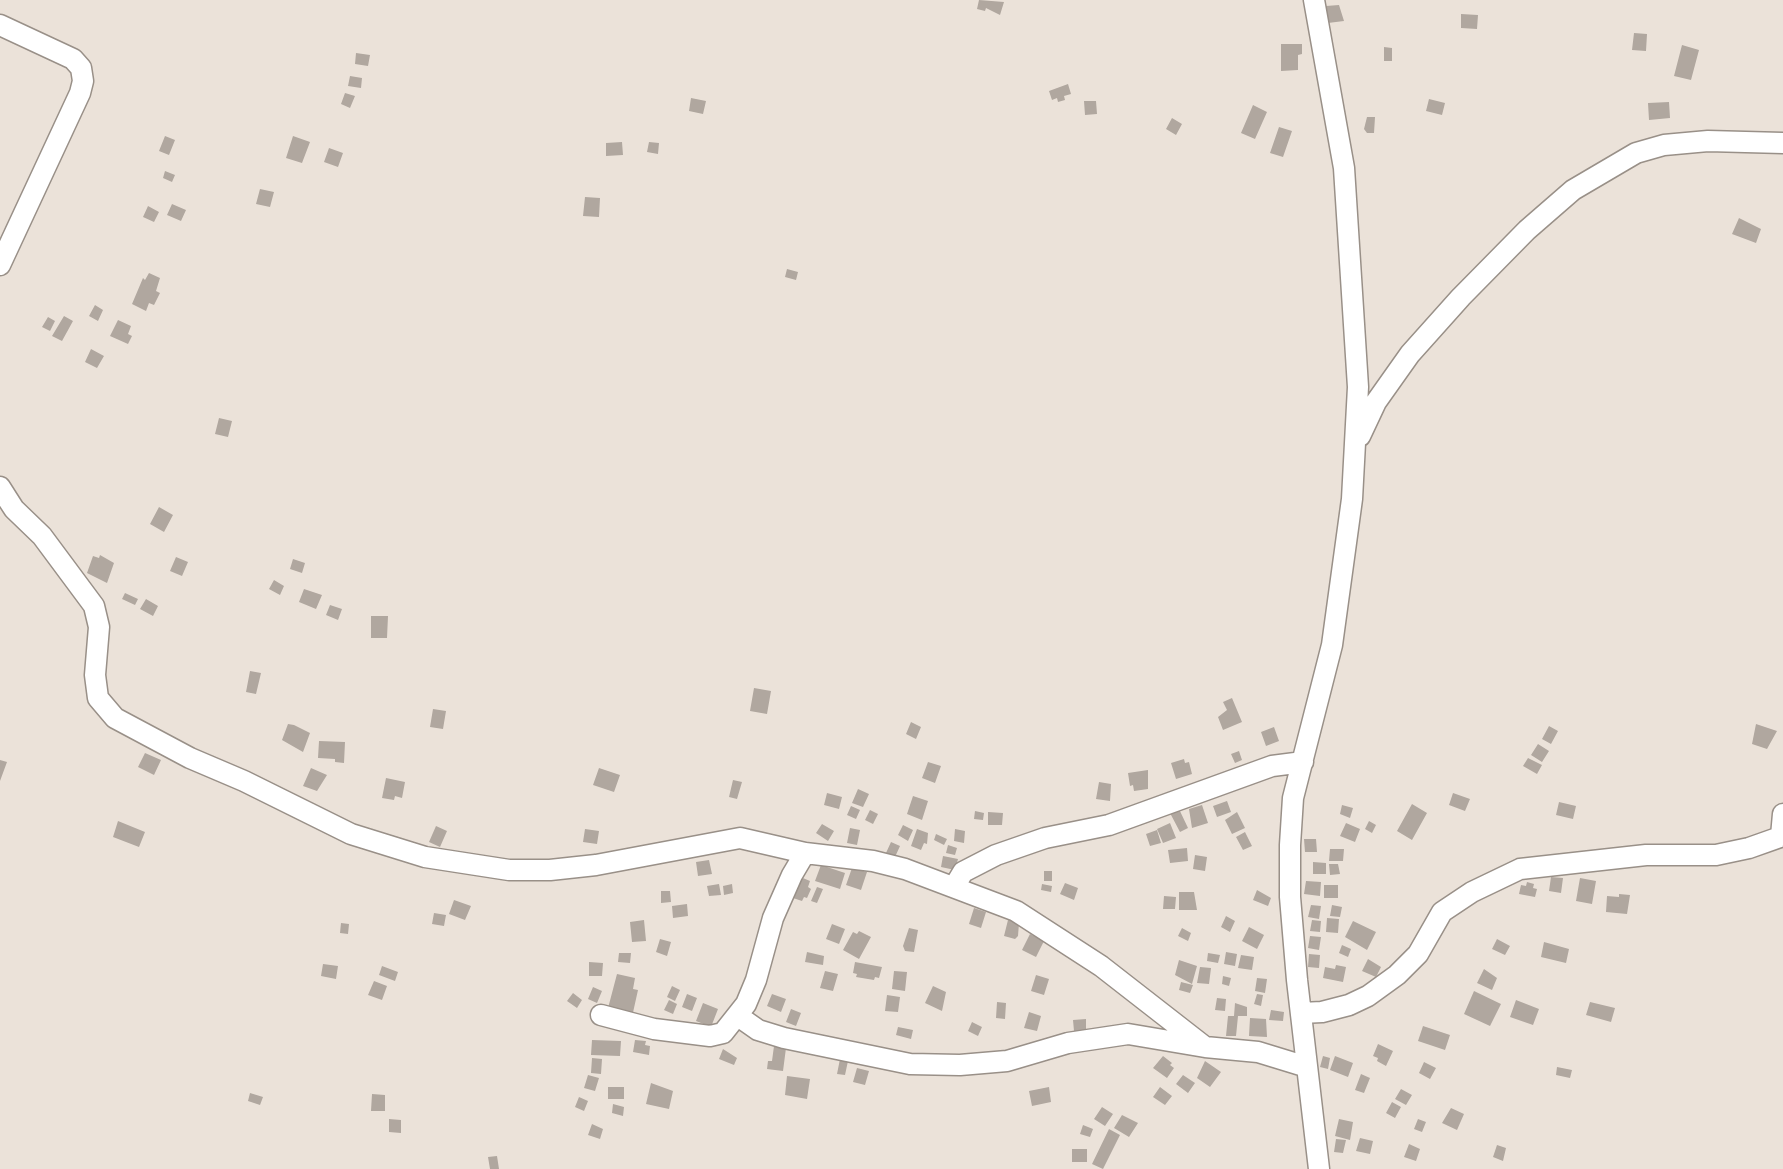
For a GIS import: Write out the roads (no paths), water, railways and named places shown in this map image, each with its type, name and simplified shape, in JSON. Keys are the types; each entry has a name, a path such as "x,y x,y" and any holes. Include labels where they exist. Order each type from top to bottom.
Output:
{"street":[{"path":"1314,0 1344,168 1350,284 1356,328 1357,443 1332,645 1293,798 1290,845 1290,897 1319,1169"},
{"path":"0,25 73,59 81,68 83,81 0,265"},
{"path":"1357,443 1376,402 1410,354 1516,241 1573,190 1636,153 1664,145 1708,141 1783,143"},
{"path":"0,487 14,509 42,536 94,606 99,627 95,675 98,698 115,718 190,758 351,834 425,857 509,870 596,865 740,838 805,853 873,861 905,869 1016,911 1101,966 1205,1047"},
{"path":"954,887 963,872 1008,851 1045,838 1109,825 1272,766 1303,762"},
{"path":"1301,1013 1322,1012 1368,996 1397,975 1418,954 1442,912 1472,892 1520,869 1646,855 1716,855 1749,848 1782,836 1783,814"},
{"path":"601,1015 654,1029 710,1036 723,1033 746,1004 773,918 805,853"},
{"path":"738,1016 758,1030 784,1038 910,1064 960,1065 1007,1061 1068,1043 1128,1034 1258,1052 1307,1067"}]}
